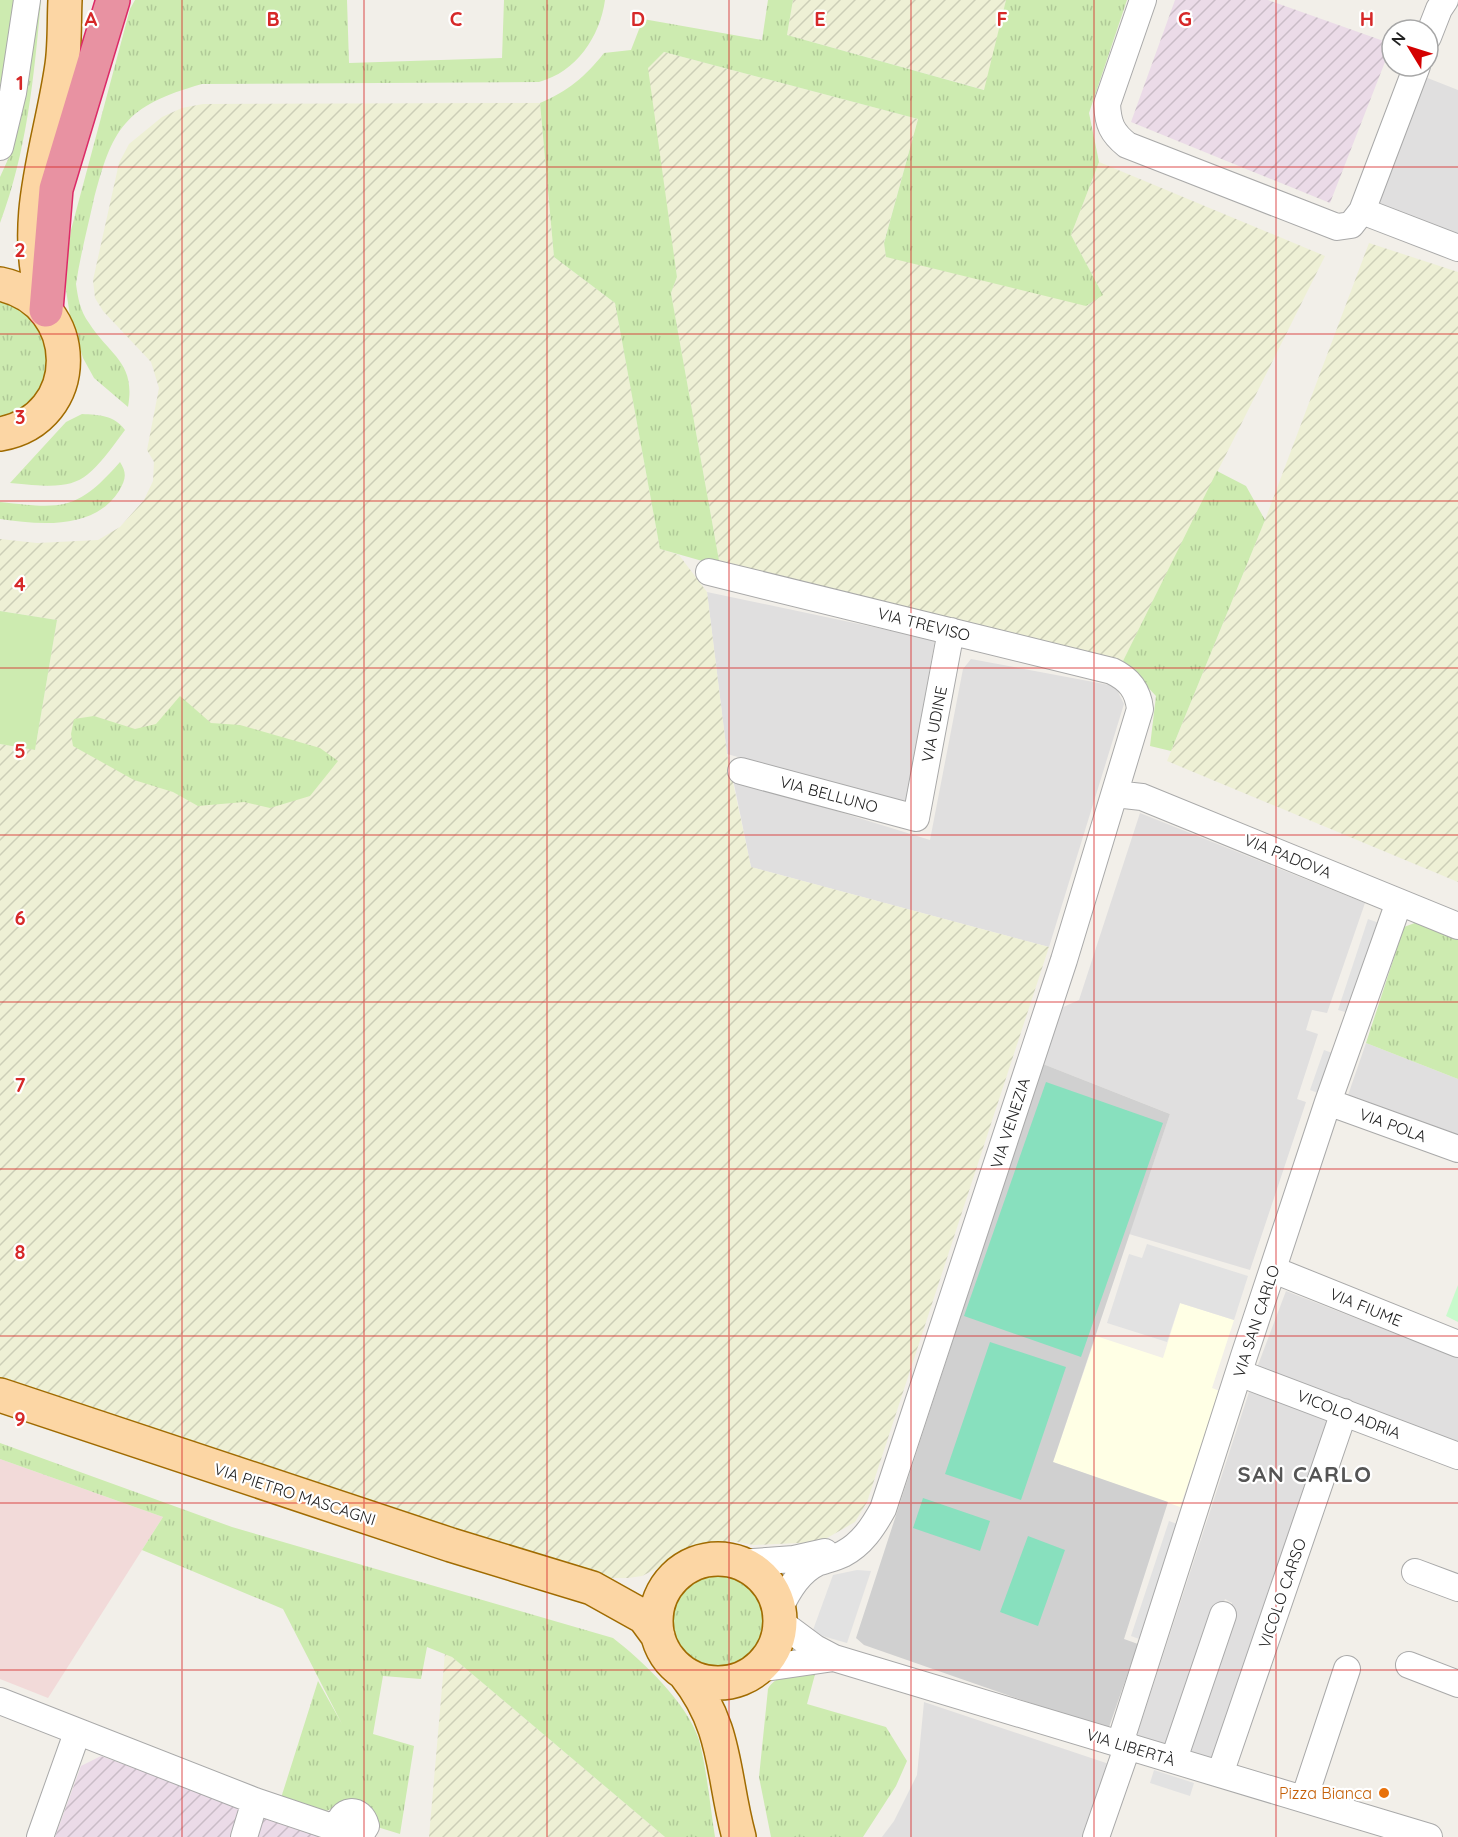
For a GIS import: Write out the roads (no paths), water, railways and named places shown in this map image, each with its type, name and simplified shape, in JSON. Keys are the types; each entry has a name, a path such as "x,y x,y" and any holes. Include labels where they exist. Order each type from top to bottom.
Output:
{"highway":[{"path":"46,310 56,189 113,0"}],"main road":[{"path":"46,310 34,268 33,218 62,63 65,0"},
{"path":"0,273 33,218"},
{"path":"0,284 24,292 46,310 54,321 63,345 63,370 55,394 48,405 30,423 6,439"},
{"name":"VIA PIETRO MASCAGNI","path":"0,1395 428,1538 592,1588 644,1617 658,1636"},
{"path":"722,1746 728,1705 748,1674 774,1648 780,1616 765,1581 739,1563 727,1560 701,1561 679,1573 665,1589 657,1608 658,1636 667,1658 685,1674 706,1704 722,1746 731,1807 739,1837"},
{"name":"VIA PIETRO MASCAGNI","path":"592,1588 640,1586 679,1573"},
{"path":"685,1674 705,1682 748,1674"}],"street":[{"path":"0,147 13,93 27,0"},
{"path":"1143,0 1107,104 1107,120 1113,134 1127,145 1337,227 1351,225 1362,211 1412,78"},
{"path":"1435,18 1445,0"},
{"path":"1362,211 1458,248"},
{"name":"VIA TREVISO","path":"710,572 1112,671 1123,676 1133,687"},
{"name":"VIA UDINE","path":"916,818 951,631"},
{"name":"VIA VENEZIA","path":"780,1616 786,1594 805,1571 852,1547 870,1532 884,1509 1115,794 1140,710 1139,697 1133,687"},
{"name":"VIA BELLUNO","path":"741,771 916,818"},
{"name":"VIA PADOVA","path":"1115,794 1142,797 1458,926"},
{"name":"VIA SAN CARLO","path":"1096,1837 1239,1373 1328,1102 1398,902"},
{"name":"VIA POLA","path":"1328,1102 1458,1149"},
{"name":"VIA FIUME","path":"1274,1270 1458,1344"},
{"name":"VICOLO ADRIA","path":"1239,1373 1458,1456"},
{"name":"VICOLO CARSO","path":"1220,1774 1344,1412"},
{"path":"739,1563 794,1559 852,1547"},
{"path":"1415,1572 1458,1588"},
{"path":"1174,1759 1223,1615"},
{"name":"VIA LIBERTÀ","path":"780,1616 815,1648 834,1658 1429,1837"},
{"name":"VIA LIBERTÀ","path":"748,1674 834,1658"},
{"path":"1409,1665 1458,1684"},
{"path":"1304,1799 1347,1669"},
{"path":"0,1701 255,1801 355,1835"},
{"path":"40,1837 77,1733"},
{"path":"244,1837 255,1801"}],"place":[{"name":"Pizza Bianca","path":"1384,1793"}],"district":[{"name":"SAN CARLO","path":"1305,1474"}]}
